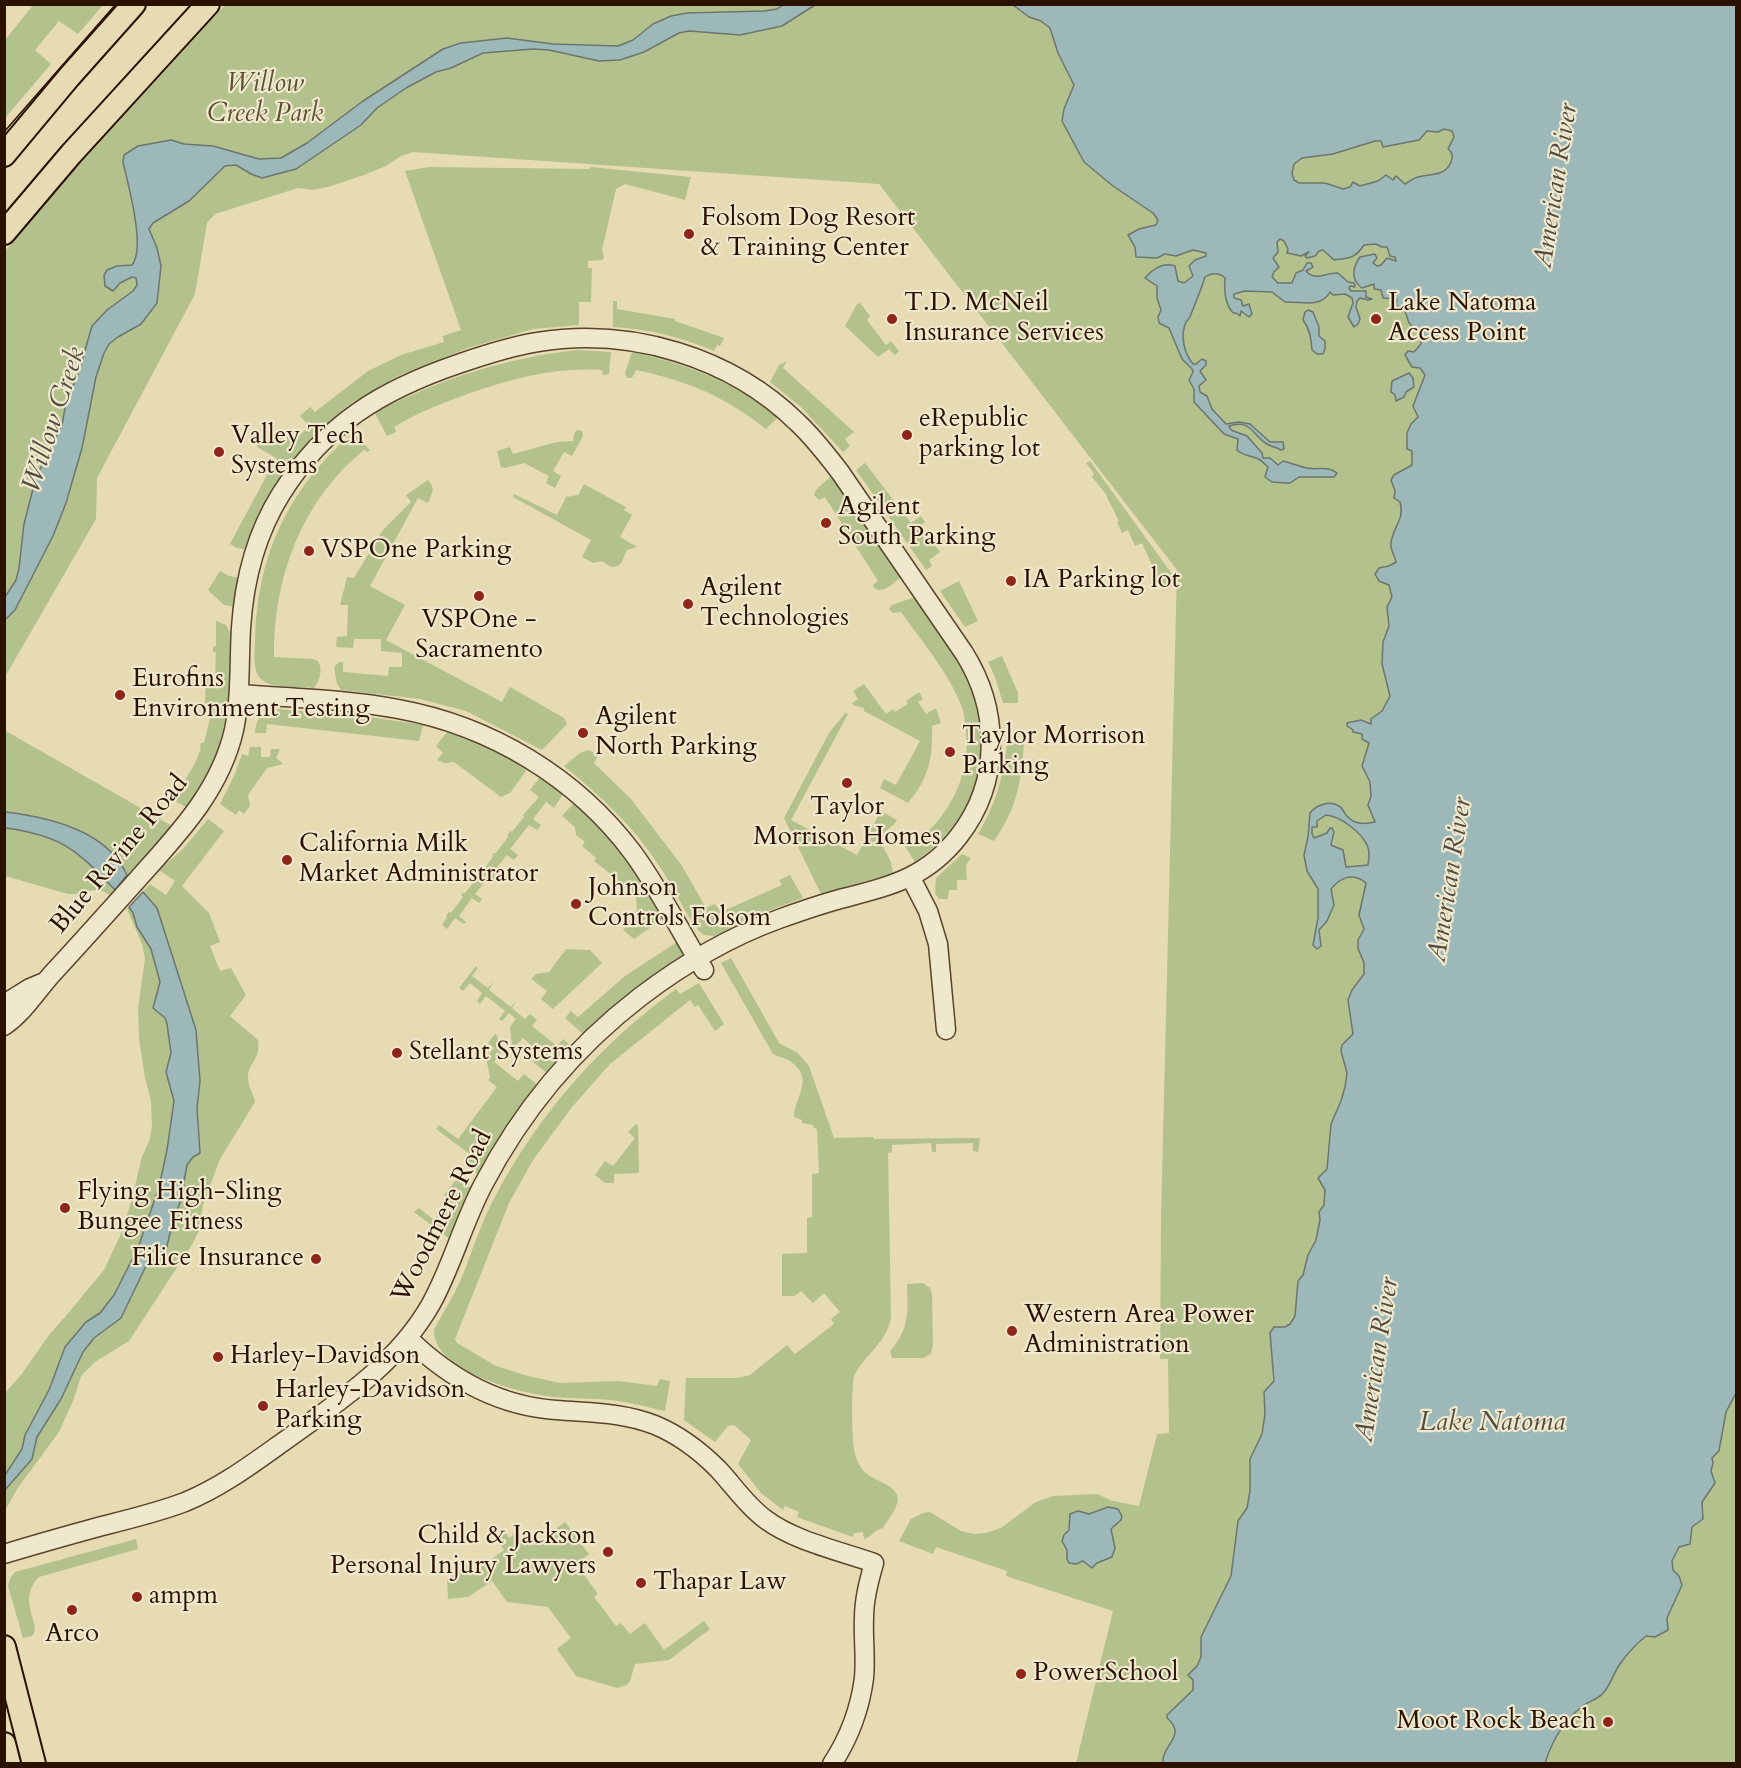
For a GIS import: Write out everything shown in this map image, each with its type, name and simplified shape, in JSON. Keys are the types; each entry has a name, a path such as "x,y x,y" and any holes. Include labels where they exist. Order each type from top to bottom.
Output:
{"main road":[{"path":"4,155 134,4"},
{"path":"4,233 71,154 208,4"},
{"path":"4,1647 34,1764"},
{"path":"4,1744 9,1764"}],"street":[{"name":"Blue Ravine Road","path":"4,1026 22,1012 44,983 183,829 211,787 222,765 233,732 240,694 242,610 255,550 279,497 296,472 321,442 343,422 375,400 423,376 518,345 561,339 604,339 636,342 678,352 718,368 765,395 798,423 840,472 958,644 981,684 991,725 992,747 984,789 971,819 941,857 911,878"},
{"path":"240,694 368,705 413,712 483,734 521,754 581,796 617,833 648,875 701,964"},
{"path":"911,878 928,911 938,944 946,1030"},
{"name":"Woodmere Road","path":"4,1554 154,1512 212,1490 234,1478 354,1390 376,1372 408,1338 430,1306 483,1185 524,1118 580,1050 608,1023 655,986 701,964 739,936 774,920 821,904 879,890 911,878"},
{"name":"Blue Ravine Road","path":"4,1004 30,988 44,983"},
{"path":"408,1338 446,1372 466,1384 510,1402 556,1410 609,1413 638,1419 656,1426 682,1440 705,1457 748,1505 765,1520 790,1533 874,1563 863,1618 864,1679 858,1709 848,1737 832,1764"}],"green space":[{"path":"34,4 103,5 78,34 59,21 35,50 51,64 5,118 5,40"},
{"name":"Willow Creek Park","path":"225,5 1736,5 1736,1763 1076,1763 1113,1611 1006,1576 1007,1571 936,1547 933,1554 899,1541 911,1519 923,1513 930,1512 961,1531 974,1534 1001,1528 1036,1502 1053,1496 1097,1494 1113,1501 1139,1506 1157,1434 1169,1433 1168,1359 1160,1359 1161,1218 1177,570 879,184 413,152 401,156 386,166 331,186 313,190 298,188 215,214 207,223 195,294 97,478 96,519 5,677 5,251 61,184"},
{"path":"429,167 589,169 591,167 691,177 685,200 625,184 616,189 602,250 604,258 588,261 588,268 592,268 591,302 579,302 579,325 533,329 468,348 400,375 352,403 329,422 297,457 247,550 237,548 230,544 276,458 257,447 269,429 274,437 287,428 298,437 309,426 300,416 310,407 315,412 368,371 401,355 444,342 443,336 461,330 405,171"},
{"path":"613,301 617,301 617,309 675,319 675,321 724,338 714,351 665,334 613,327"},
{"path":"860,303 870,316 867,320 886,345 891,341 899,351 895,355 889,349 878,357 845,326 857,304"},
{"path":"577,350 611,352 609,374 603,375 602,370 568,370 503,383 421,412 394,427 396,432 387,436 375,413 448,380 498,364"},
{"path":"632,352 709,376 744,393 778,417 766,429 735,407 689,385 636,370 632,378 627,378 625,373"},
{"path":"787,361 783,368 854,432 845,439 850,446 843,452 801,407 770,382 779,365"},
{"path":"577,430 582,431 583,436 572,456 564,452 553,471 561,476 555,488 546,483 549,476 524,463 501,467 497,451 510,447 513,454 557,442 573,441"},
{"path":"353,432 370,450 367,452 364,450 342,470 308,517 295,543 279,598 274,657 318,661 321,671 319,678 314,688 269,684 258,674 254,657 257,608 270,551 294,500 330,454"},
{"path":"1090,461 1172,574 1173,586 1163,590 1142,543 1135,546 1128,530 1122,533 1117,522 1119,521 1105,493 1092,477 1094,474 1086,463"},
{"path":"865,463 911,523 921,516 925,522 920,526 940,552 929,560 932,566 926,570 856,470"},
{"path":"831,476 901,577 888,587 881,590 874,588 873,585 878,581 825,497 819,500 814,495 816,490"},
{"path":"428,480 433,489 428,503 418,498 370,586 405,605 386,640 502,702 510,687 564,718 567,724 542,750 466,711 420,699 341,690 337,684 334,667 339,662 343,662 343,672 388,676 389,667 402,667 402,653 381,651 381,639 354,639 353,648 336,647 337,637 347,636 348,605 340,605 347,577 354,578 383,530 411,502 406,495"},
{"path":"584,484 626,507 624,510 632,515 620,537 637,547 627,550 616,567 611,567 602,561 593,563 582,557 591,540 513,497 514,494 557,515 566,497 578,495"},
{"path":"220,571 229,576 242,578 238,607 224,605 208,590"},
{"path":"959,581 978,621 965,627 940,591"},
{"path":"915,597 965,674 978,711 982,736 981,761 966,806 953,827 915,862 903,843 908,837 914,844 926,834 947,809 961,780 967,748 964,713 951,684 901,612 893,613 889,609 892,605"},
{"path":"216,621 226,625 232,636 230,697 226,731 213,768 188,808 173,800 194,765 201,743 204,743 213,706 205,704 206,677 215,676 216,652 213,652 213,647 216,646"},
{"path":"1002,656 1018,693 1018,703 1003,703 988,662"},
{"path":"864,684 886,714 893,709 895,712 908,704 906,701 919,692 923,699 918,702 926,714 936,708 941,723 932,726 932,748 928,767 921,785 908,803 880,788 884,779 896,785 920,741 864,711 864,708 853,705 852,703 858,699 853,691"},
{"path":"277,709 369,717 423,725 419,741 267,724 266,733 255,733 260,717 266,714 276,714"},
{"path":"845,713 848,714 791,820 857,855 881,811 897,820 879,839 891,862 893,873 821,894 784,818 829,733"},
{"path":"4,730 172,826 112,897 96,890 68,894 5,876"},
{"path":"447,732 480,744 528,768 510,793 501,797 454,762 445,763 437,760 443,753 436,746"},
{"path":"1007,743 1024,743 1021,771 1013,806 994,841 978,834 998,790"},
{"path":"250,747 261,747 261,757 270,757 271,749 280,749 276,758 283,764 267,768 248,795 250,806 244,814 239,810 236,815 220,804 242,754 248,756"},
{"path":"589,750 598,755 594,763 631,799 682,866 706,908 715,904 721,912 782,885 779,880 790,875 803,898 762,913 715,936 704,935 694,924 660,867 640,839 604,801 564,766 580,753"},
{"path":"540,777 563,794 554,808 546,802 533,819 541,825 537,830 529,825 510,849 518,855 514,860 507,855 493,872 500,878 497,882 489,876 475,894 482,899 479,903 472,898 459,916 466,922 464,924 455,918 447,929 442,925 446,916 449,912 451,913 463,897 461,895 478,877 476,876 493,857 492,855 508,837 510,831 512,832 539,797 530,790"},
{"path":"574,803 624,857 664,918 634,939 623,930 637,910 636,897 610,878 612,875 594,861 596,858 582,846 585,842 576,835 575,827 562,816"},
{"path":"208,819 224,831 182,886 209,913 220,942 210,946 220,971 231,968 246,995 230,1016 258,1040 258,1052 248,1078 255,1102 220,1159 203,1205 199,1231 193,1243 129,1341 95,1362 81,1376 59,1432 17,1489 5,1511 4,1394 21,1375 49,1335 104,1270 120,1236 142,1157 150,1139 151,1101 139,1038 138,1009 145,958 142,944 127,909 150,884 166,895 175,881 159,870 183,849"},
{"path":"962,854 971,858 966,865 967,880 957,880 957,890 949,890 948,899 939,899 935,893 936,878"},
{"path":"680,940 687,954 632,992 583,1034 565,1018 571,1011 578,1017 625,976"},
{"path":"566,949 590,950 602,963 553,1009 541,999 547,991 531,979 536,974 549,972"},
{"path":"731,958 779,1043 798,1053 809,1066 834,1138 980,1138 978,1152 973,1151 973,1143 936,1144 936,1152 932,1152 931,1143 892,1145 892,1152 888,1153 891,1317 885,1334 854,1376 852,1424 854,1450 860,1467 870,1476 892,1488 898,1499 896,1507 883,1528 864,1539 863,1532 854,1533 853,1537 797,1517 799,1512 785,1506 783,1510 761,1493 738,1464 751,1440 734,1425 728,1426 715,1442 684,1420 686,1378 737,1378 750,1375 787,1345 795,1354 834,1324 831,1319 840,1312 824,1293 813,1303 801,1291 795,1296 782,1296 782,1254 807,1253 807,1218 812,1217 812,1174 819,1173 817,1129 794,1117 802,1088 802,1075 790,1061 773,1054 721,963"},
{"path":"476,966 478,968 472,976 488,988 494,981 489,990 511,1007 517,1000 512,1008 525,1019 530,1014 537,1020 532,1026 557,1046 563,1039 571,1046 547,1073 533,1062 540,1053 523,1038 514,1048 512,1046 510,1027 516,1019 509,1013 502,1021 499,1019 505,1011 486,996 480,1004 477,1001 482,993 470,983 463,991 459,988"},
{"path":"699,983 724,1024 715,1031 698,1005 695,1007 690,1000 610,1064 572,1107 533,1160 509,1203 455,1339 457,1343 496,1366 560,1383 619,1381 657,1386 660,1379 670,1381 665,1411 611,1400 541,1395 502,1386 463,1369 448,1358 438,1345 434,1330 459,1284 482,1224 514,1163 553,1107 598,1056 676,989 680,994"},
{"path":"495,1034 501,1053 494,1062 518,1081 524,1074 538,1085 505,1129 479,1175 465,1166 471,1155 436,1129 439,1125 458,1139 497,1087 488,1080 490,1078 486,1057 494,1048 488,1043"},
{"path":"636,1124 638,1126 639,1173 614,1174 614,1183 605,1183 595,1175 605,1161 613,1166 635,1138 628,1132"},
{"path":"458,1178 472,1189 451,1240 414,1212 419,1208 434,1220 442,1211 447,1197 444,1195"},
{"path":"923,1283 930,1288 932,1294 933,1345 931,1354 923,1358 892,1358 890,1351 901,1335 906,1319 907,1284"},
{"path":"565,1522 589,1554 576,1564 598,1594 594,1597 616,1626 621,1623 630,1634 645,1623 664,1650 704,1621 710,1629 669,1660 635,1664 627,1685 617,1688 576,1676 557,1649 571,1638 548,1607 507,1602 492,1581 468,1597 448,1599 447,1579 466,1564 473,1573 504,1550 497,1540 506,1533 509,1538 516,1533 523,1542 528,1539 533,1546"},
{"path":"136,1539 138,1549 39,1577 29,1595 35,1632 32,1636 23,1638 8,1586 15,1572"}],"water":[{"path":"783,5 815,5 782,26 740,35 689,31 679,33 644,52 620,60 599,61 549,50 533,49 483,53 451,68 436,72 406,88 377,108 361,125 296,169 262,178 236,165 225,166 189,201 153,223 149,229 161,266 157,303 141,324 109,344 104,353 96,377 82,448 66,503 53,536 15,610 5,620 5,597 16,580 24,524 36,477 62,425 66,403 79,371 92,326 137,285 136,278 132,277 120,283 113,291 105,286 104,275 107,270 117,266 132,265 136,257 137,231 123,162 124,155 138,146 171,140 184,144 213,146 259,159 281,158 307,143 363,101 443,49 461,43 507,38 553,44 618,46 633,40 653,24 671,16 687,13 764,11 777,9"},
{"name":"Lake Natoma","path":"1013,5 1736,5 1736,1393 1726,1412 1719,1451 1712,1458 1711,1471 1715,1483 1702,1502 1703,1519 1692,1527 1690,1544 1679,1547 1672,1561 1673,1570 1679,1576 1682,1585 1667,1618 1668,1630 1655,1637 1646,1636 1632,1649 1602,1694 1584,1705 1565,1724 1555,1739 1545,1763 1163,1763 1163,1757 1175,1730 1167,1715 1193,1690 1193,1680 1188,1675 1197,1666 1201,1657 1201,1637 1231,1576 1238,1521 1247,1508 1250,1491 1250,1459 1262,1434 1265,1414 1264,1392 1274,1381 1270,1333 1274,1327 1285,1327 1290,1324 1295,1316 1298,1281 1303,1275 1308,1255 1316,1240 1320,1220 1319,1212 1324,1205 1325,1190 1318,1178 1327,1169 1331,1124 1345,1087 1347,1073 1341,1051 1342,1045 1353,1034 1348,1000 1352,990 1364,974 1364,963 1358,948 1358,940 1364,929 1359,915 1366,883 1347,877 1331,889 1334,905 1327,921 1319,930 1321,946 1317,949 1313,945 1318,918 1318,889 1307,871 1304,855 1310,813 1319,806 1327,803 1335,804 1357,823 1375,822 1368,805 1371,796 1370,782 1362,766 1369,743 1362,739 1362,734 1353,732 1347,723 1361,720 1371,724 1371,719 1382,711 1390,696 1382,664 1383,642 1389,626 1387,607 1392,597 1389,585 1379,581 1375,574 1379,568 1396,562 1391,543 1401,508 1400,502 1394,498 1395,491 1391,480 1394,475 1412,465 1412,451 1407,449 1407,433 1411,424 1418,417 1413,406 1425,375 1420,368 1412,367 1405,355 1408,351 1414,352 1421,344 1421,336 1409,323 1405,311 1396,305 1397,299 1383,298 1381,290 1374,289 1374,284 1362,288 1354,277 1354,269 1360,257 1375,254 1377,258 1373,263 1377,266 1387,258 1396,261 1395,257 1390,256 1387,247 1376,244 1364,245 1354,255 1334,260 1323,250 1307,258 1305,256 1309,252 1301,256 1287,253 1288,249 1284,241 1280,239 1277,242 1278,252 1273,258 1279,267 1272,277 1278,283 1292,283 1296,273 1303,270 1307,263 1311,263 1313,267 1306,271 1310,274 1317,276 1338,273 1348,282 1354,283 1355,287 1350,286 1349,288 1351,291 1366,291 1366,297 1372,299 1360,298 1357,301 1356,307 1360,319 1354,327 1348,317 1353,303 1352,298 1345,294 1333,295 1330,292 1321,301 1303,303 1285,302 1272,292 1245,291 1234,294 1234,298 1241,300 1243,306 1249,304 1252,314 1249,317 1241,311 1240,316 1233,313 1228,305 1225,278 1215,274 1205,277 1183,333 1185,350 1193,364 1202,359 1206,361 1206,365 1200,371 1206,380 1199,386 1200,392 1207,396 1212,409 1226,424 1239,422 1250,424 1270,442 1283,442 1284,449 1281,450 1267,444 1247,426 1237,424 1229,426 1231,430 1247,436 1262,453 1263,458 1270,458 1278,465 1283,461 1308,468 1333,470 1337,473 1334,477 1299,477 1290,483 1272,482 1265,477 1268,467 1259,459 1237,450 1238,439 1224,434 1194,402 1194,389 1189,380 1192,369 1182,359 1169,328 1159,323 1158,317 1161,310 1157,298 1157,286 1145,278 1158,268 1171,265 1175,266 1178,281 1184,283 1193,276 1189,266 1195,260 1206,256 1206,253 1193,250 1176,256 1165,254 1157,258 1136,257 1135,247 1128,235 1139,229 1156,225 1158,220 1153,213 1113,186 1084,162 1062,121 1064,109 1074,85 1058,53 1050,28 1041,21 1029,17","holes":["1444,129 1452,131 1454,137 1448,149 1452,158 1448,167 1437,174 1416,178 1405,184 1396,176 1393,180 1386,175 1378,181 1360,186 1353,182 1350,187 1343,189 1325,183 1299,183 1294,180 1292,173 1294,164 1302,158 1333,154 1375,141 1381,141 1383,147 1419,140 1427,131 1438,132","1326,815 1344,822 1360,835 1368,847 1368,865 1346,867 1343,850 1331,845 1334,832 1332,828 1327,833 1314,838 1312,827 1317,827 1317,821"]},
{"path":"1308,310 1313,312 1319,327 1319,336 1325,341 1323,354 1317,354 1312,350 1309,331 1303,320"},
{"path":"1409,373 1413,378 1414,387 1396,401 1395,395 1391,392 1392,381"},
{"path":"5,812 58,822 75,828 106,847 118,860 127,875 115,890 90,864 67,847 40,835 5,828"},
{"path":"143,892 157,908 196,1030 200,1081 197,1108 200,1153 193,1157 187,1165 183,1195 173,1221 166,1250 146,1266 121,1318 94,1338 83,1352 61,1399 37,1437 32,1459 5,1490 5,1475 22,1449 25,1435 49,1390 65,1347 86,1322 100,1313 114,1295 138,1248 159,1187 174,1101 166,1072 171,1053 167,1024 165,1018 153,1008 160,982 151,949 137,927 129,907"},
{"path":"1108,1507 1118,1509 1122,1516 1121,1520 1111,1529 1115,1548 1112,1557 1097,1563 1092,1568 1083,1561 1076,1564 1069,1563 1067,1550 1062,1541 1069,1530 1070,1514 1078,1511 1089,1514"}],"tram line":[{"path":"4,132 116,4"}],"place":[{"name":"Folsom Dog Resort & Training Center","path":"689,234"},
{"name":"T.D. McNeil Insurance Services","path":"892,319"},
{"name":"Lake Natoma Access Point","path":"1376,319"},
{"name":"eRepublic parking lot","path":"907,435"},
{"name":"Valley Tech Systems","path":"219,452"},
{"name":"Agilent South Parking","path":"826,523"},
{"name":"VSPOne Parking","path":"309,551"},
{"name":"IA Parking lot","path":"1011,581"},
{"name":"VSPOne - Sacramento","path":"479,596"},
{"name":"Agilent Technologies","path":"688,604"},
{"name":"Eurofins Environment Testing","path":"120,695"},
{"name":"Agilent North Parking","path":"583,733"},
{"name":"Taylor Morrison Parking","path":"950,752"},
{"name":"Taylor Morrison Homes","path":"847,783"},
{"name":"California Milk Market Administrator","path":"287,860"},
{"name":"Johnson Controls Folsom","path":"576,904"},
{"name":"Stellant Systems","path":"397,1053"},
{"name":"Flying High-Sling Bungee Fitness","path":"65,1208"},
{"name":"Filice Insurance","path":"316,1259"},
{"name":"Western Area Power Administration","path":"1012,1331"},
{"name":"Harley-Davidson","path":"218,1357"},
{"name":"Harley-Davidson Parking","path":"263,1406"},
{"name":"Child & Jackson Personal Injury Lawyers","path":"608,1552"},
{"name":"Thapar Law","path":"641,1583"},
{"name":"ampm","path":"137,1597"},
{"name":"Arco","path":"72,1610"},
{"name":"PowerSchool","path":"1021,1674"},
{"name":"Moot Rock Beach","path":"1608,1722"}],"water label":[{"name":"American River","path":"1557,186"},
{"name":"Willow Creek","path":"55,420"},
{"name":"American River","path":"1451,880"},
{"name":"American River","path":"1378,1360"}]}
